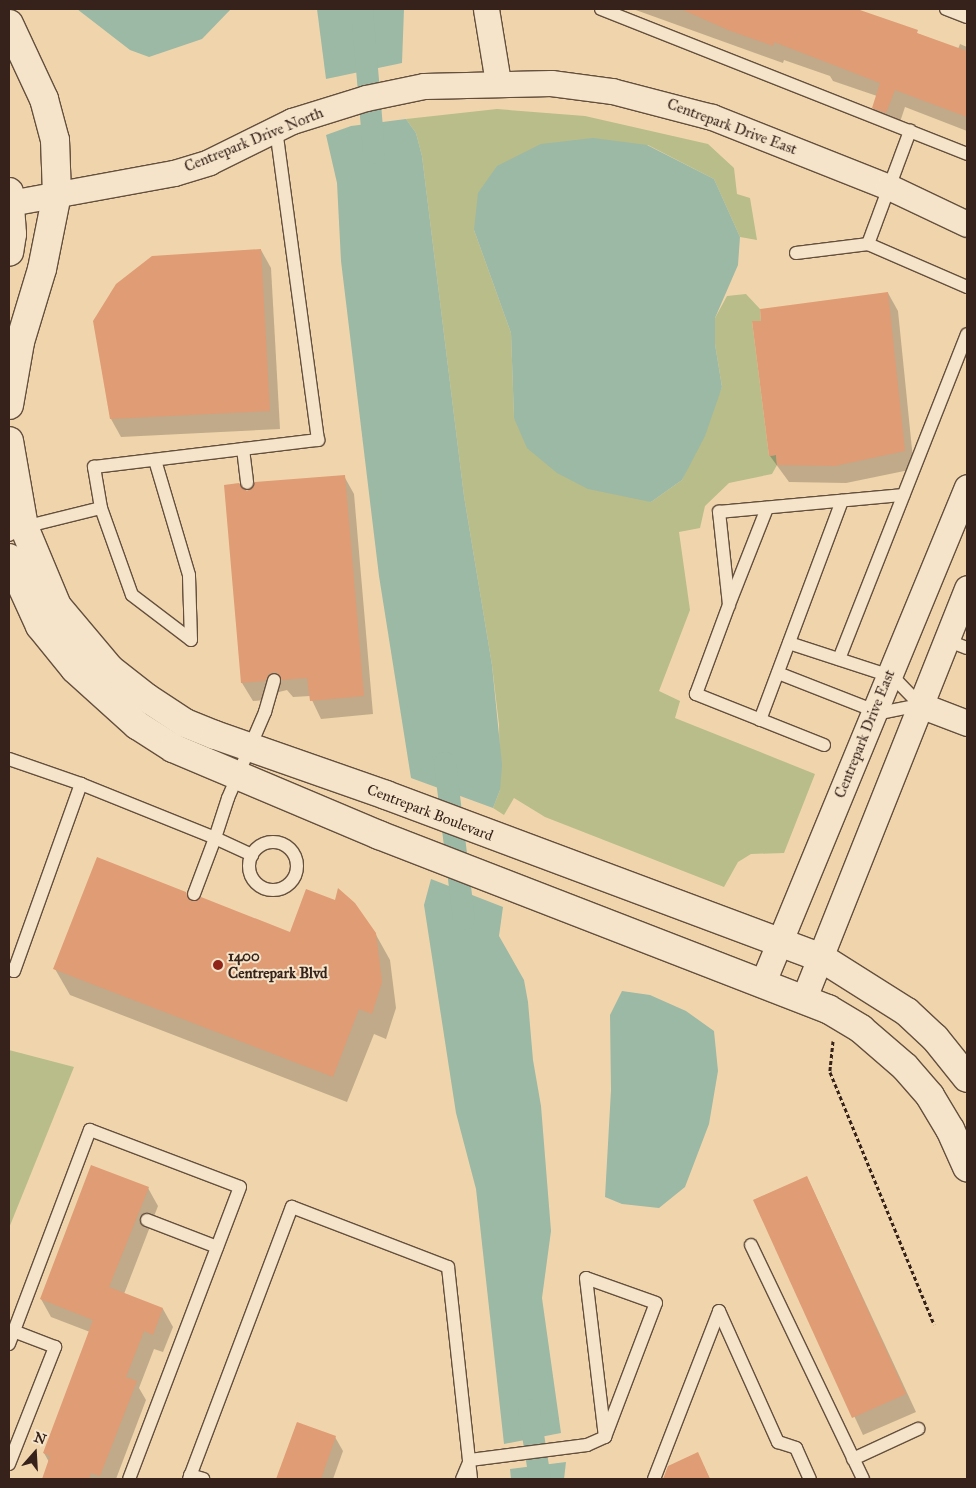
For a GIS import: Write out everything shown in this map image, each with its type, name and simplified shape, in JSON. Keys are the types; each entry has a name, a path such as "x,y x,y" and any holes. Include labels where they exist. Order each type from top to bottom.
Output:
{"street":[{"path":"486,9 498,82"},
{"path":"9,24 44,100 54,140 57,194 42,269 20,342 9,405"},
{"name":"Centrepark Drive North","path":"10,198 57,194 174,173 209,162 284,125 366,98 424,86 498,82"},
{"name":"Centrepark Drive East","path":"498,82 551,83 603,90 672,104 889,188 967,224"},
{"path":"9,252 10,198"},
{"name":"Centrepark Boulevard","path":"9,441 17,531 57,606 110,669 185,723 386,795 532,852 820,957 907,1012 935,1038 967,1078"},
{"name":"Centrepark Drive East","path":"763,982 967,487"},
{"path":"9,558 40,626 92,686 137,725 173,748 240,774 379,835 804,998 839,1016 876,1041 905,1067 930,1096 950,1129 967,1168"},
{"path":"804,998 920,705 957,644 967,588"},
{"path":"920,705 967,723"}],"lane":[{"path":"600,9 967,154"},
{"path":"946,9 967,18"},
{"path":"155,460 189,575 191,640 132,595 101,508 94,467 318,440 284,125"},
{"path":"868,244 910,131"},
{"path":"796,253 868,244 967,287"},
{"path":"839,659 967,334"},
{"path":"243,449 247,483"},
{"path":"729,604 719,512 903,495"},
{"path":"760,720 842,501"},
{"path":"17,531 101,508"},
{"path":"766,508 696,694 824,745"},
{"path":"789,643 888,676 920,705"},
{"path":"778,673 875,711 920,705"},
{"path":"194,894 240,774 252,748 274,680"},
{"path":"9,758 81,784 215,838 252,855"},
{"path":"9,969 14,971 81,784"},
{"path":"9,1464 55,1347 11,1338 90,1130 240,1187 129,1479"},
{"path":"194,1478 292,1207 448,1267 471,1479"},
{"path":"147,1220 217,1247"},
{"path":"752,1246 863,1479"},
{"path":"470,1460 587,1445 605,1437 656,1303 586,1278 605,1437"},
{"path":"654,1479 719,1311 778,1442 796,1448 810,1479"},
{"path":"853,1458 918,1429"},
{"path":"462,1479 470,1460"}],"path":[{"path":"839,1016 831,1050 830,1072 934,1324"}],"green space":[{"path":"497,109 585,116 708,144 734,168 737,194 750,198 757,240 740,237 714,179 648,145 474,230 511,333 514,418 651,502 682,480 722,387 715,344 715,318 727,296 746,294 760,309 761,321 752,321 769,456 776,455 777,465 772,474 729,483 705,506 700,528 679,532 690,610 659,691 680,701 675,718 815,774 784,853 751,854 738,862 724,887 545,817 514,798 504,815 493,808 500,790 499,725 492,665 464,496 422,156 416,133 406,119"},
{"path":"9,1050 74,1067 9,1228"}],"shaded area":[{"path":"77,9 231,9 202,39 149,57 130,50"},
{"path":"317,9 404,9 402,63 326,79"},
{"path":"406,119 416,133 422,156 464,496 492,665 502,765 500,790 493,808 411,778 379,576 341,261 337,183 326,135 351,126"},
{"path":"593,138 647,145 714,179 740,237 738,265 715,318 715,344 722,387 705,436 682,480 651,502 588,489 557,473 527,448 514,418 511,333 474,230 478,193 497,166 541,144"},
{"path":"431,879 503,907 499,936 524,980 528,1002 533,1060 541,1106 551,1231 542,1298 561,1433 504,1444 476,1189 456,1113 424,905"},
{"path":"622,991 650,995 686,1011 714,1031 718,1071 709,1124 685,1187 659,1208 622,1204 605,1197 611,1090 610,1015"},
{"path":"566,1462 564,1479 511,1479 510,1469"}],"building":[{"path":"681,9 857,9 918,30 917,33 967,51 967,117 895,90 886,113 872,108 880,83 774,42 773,46 728,30"},
{"path":"261,249 270,411 110,419 93,321 116,284 152,256"},
{"path":"888,292 905,451 835,466 777,465 776,455 769,456 752,321 761,321 760,309"},
{"path":"345,475 364,696 310,701 307,678 282,680 276,672 269,674 265,681 241,683 224,485 239,483 247,491 255,482"},
{"name":"1400 Centrepark Blvd","path":"97,857 186,892 191,901 201,897 290,932 306,889 335,900 338,888 355,903 376,933 382,982 372,1014 359,1009 333,1077 53,969"},
{"path":"91,1165 149,1187 109,1287 163,1308 153,1335 144,1331 126,1377 137,1381 100,1476 91,1473 89,1479 42,1479 50,1456 43,1453 93,1320 40,1299"},
{"path":"807,1176 906,1394 852,1418 753,1200"},
{"path":"297,1422 336,1436 321,1479 276,1479"},
{"path":"698,1452 710,1479 663,1479 668,1466"}],"waterway":[{"path":"362,9 374,152"},
{"path":"445,763 464,919"},
{"path":"529,1410 540,1479"}],"place":[{"name":"1400 Centrepark Blvd","path":"218,965"}]}
